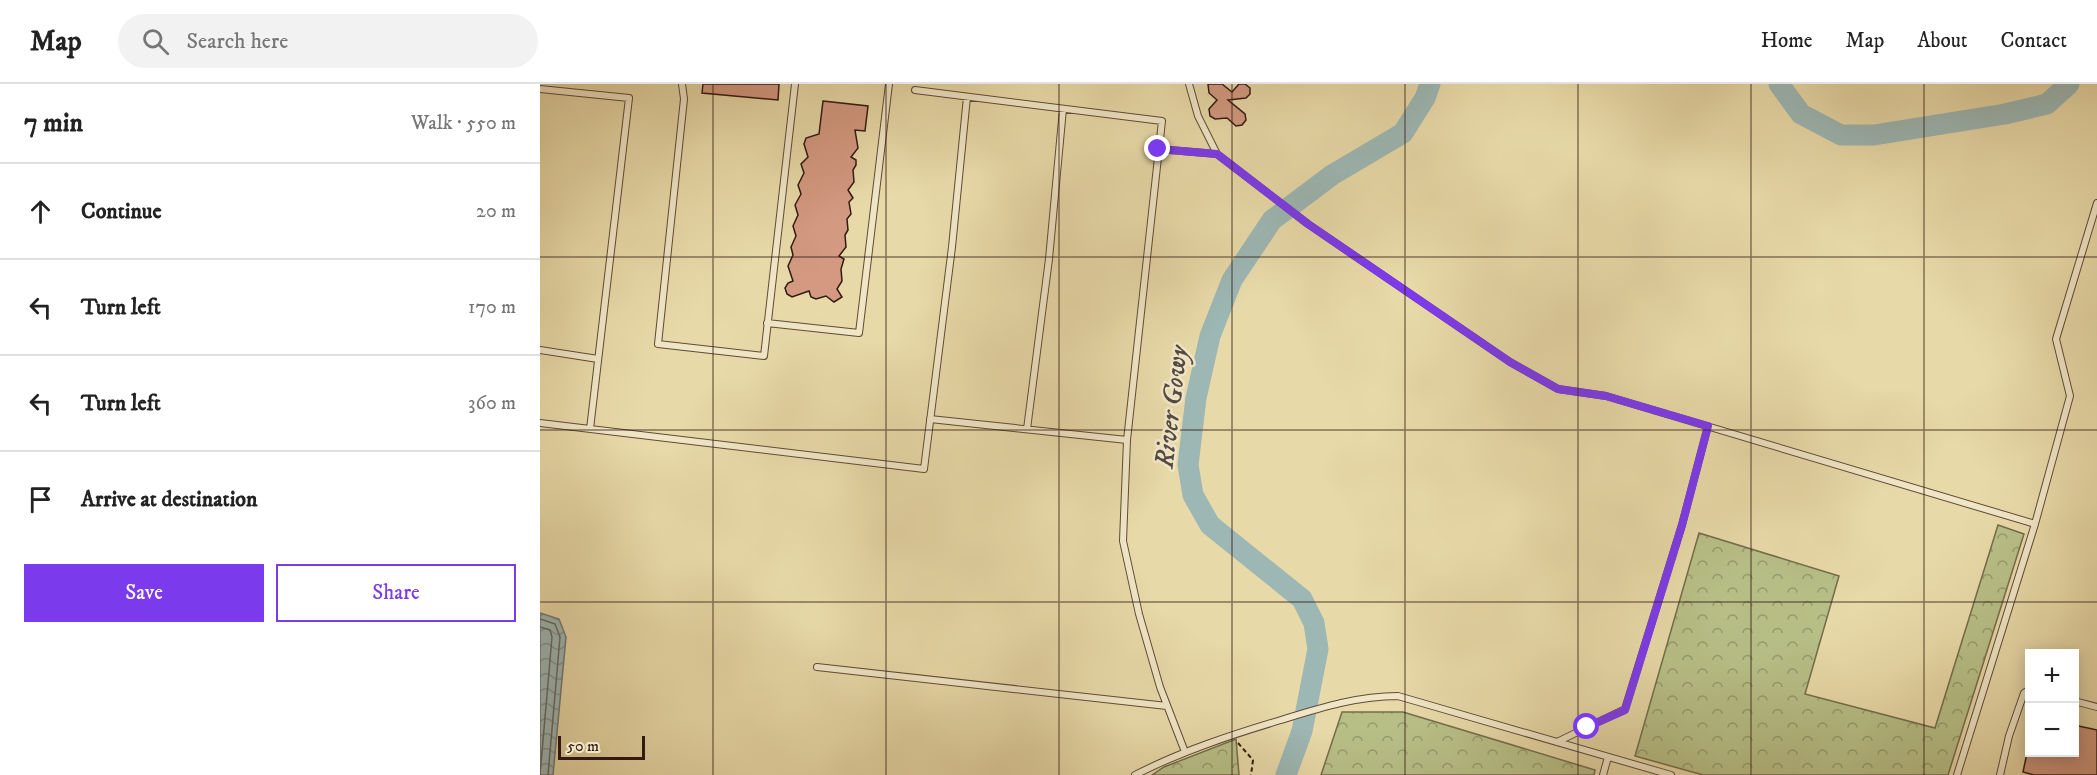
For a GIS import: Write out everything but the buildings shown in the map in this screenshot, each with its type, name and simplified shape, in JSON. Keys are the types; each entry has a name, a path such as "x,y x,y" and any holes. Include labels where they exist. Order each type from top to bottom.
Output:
{"lane":[{"path":"682,84 684,99 658,344 764,356 795,84"},
{"path":"767,322 859,333 889,84"},
{"path":"1189,84 1198,116 1217,154 1308,224 1510,362 1558,389 1606,396 2035,524"},
{"path":"540,89 629,98 590,429"},
{"path":"915,90 1162,121 1127,440 1123,541 1139,615 1167,706 1185,752"},
{"path":"540,423 924,469 952,247 967,97"},
{"path":"1027,429 1049,259 1064,109"},
{"path":"1158,149 1217,154"},
{"path":"1957,775 2035,524 2070,396 2056,339 2097,203"},
{"path":"540,350 598,359"},
{"path":"930,419 1127,440"},
{"path":"1556,742 1625,710 1682,525 1708,426"},
{"path":"817,668 1167,706"},
{"path":"2000,775 2016,714 2025,692"},
{"path":"1135,775 1185,752 1229,736 1333,704 1370,696 1398,696 1671,775"},
{"path":"2079,703 2097,708"},
{"path":"1603,775 1608,757"}],"path":[{"path":"1229,736 1253,760 1251,775"}],"green space":[{"path":"1998,525 2024,534 1948,775 1703,775 1635,756 1699,533 1839,576 1805,694 1935,728"},
{"path":"1342,712 1403,712 1595,770 1594,775 1321,775"},
{"path":"1236,739 1239,775 1152,775 1164,767"}],"water":[{"path":"540,613 559,619 566,637 553,775 540,775"}],"waterway":[{"name":"River Gowy","path":"1286,775 1302,731 1318,649 1314,623 1302,599 1210,525 1193,495 1188,465 1196,398 1210,336 1232,280 1272,220 1332,175 1403,133 1425,98 1430,84"},
{"name":"River Gowy","path":"1779,84 1801,114 1841,135 1874,135 2005,114 2047,104 2069,84"}],"route":[{"path":"1158,149 1217,154 1308,224 1510,362 1558,389 1606,396 1708,426 1682,525 1625,710 1587,727"}]}
